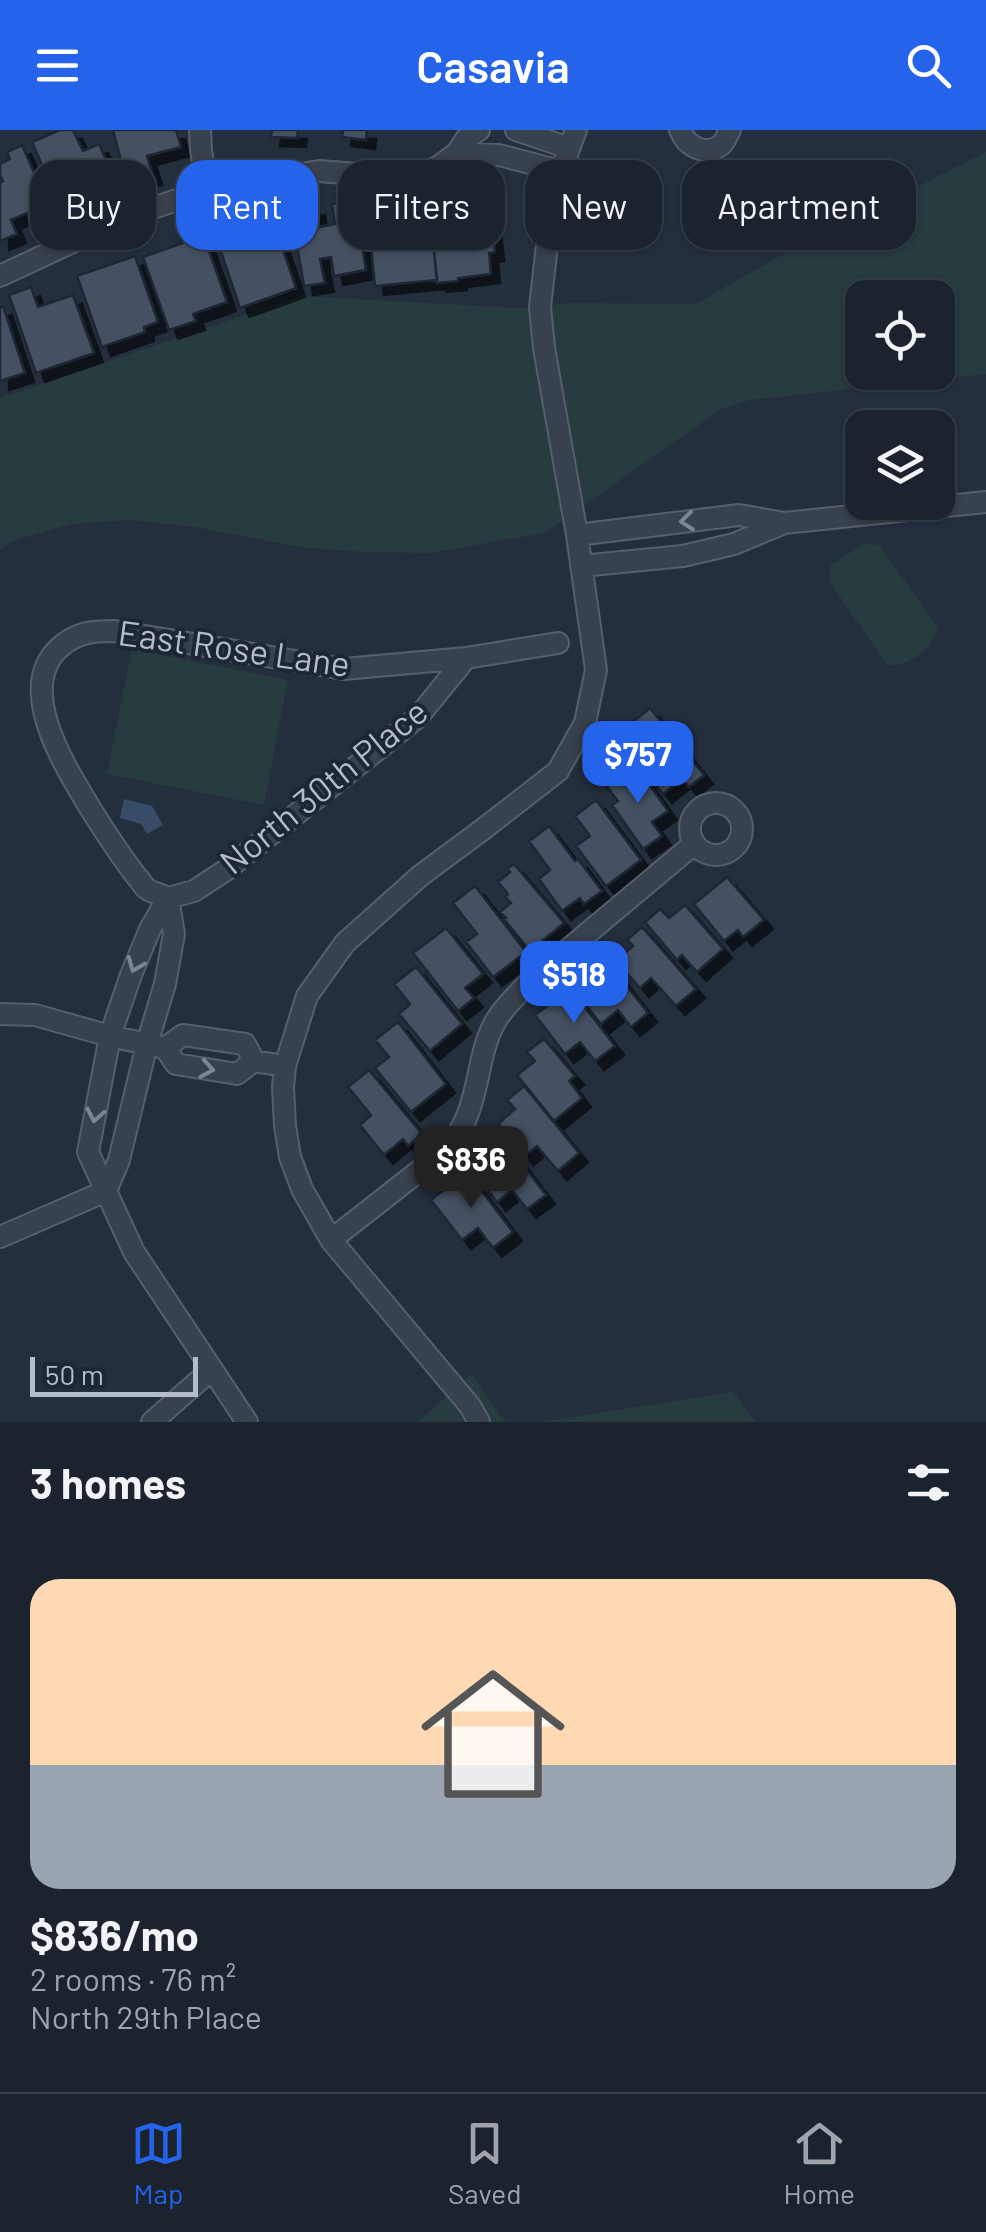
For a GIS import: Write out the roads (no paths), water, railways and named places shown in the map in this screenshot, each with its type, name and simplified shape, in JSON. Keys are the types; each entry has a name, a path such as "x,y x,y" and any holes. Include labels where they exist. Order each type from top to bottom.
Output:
{"street":[{"path":"200,130 203,160"},
{"path":"318,171 395,178 424,174 457,153 466,139 479,130"},
{"path":"516,130 572,139"},
{"path":"680,130 681,137 692,147 707,150 721,145 730,130"},
{"path":"457,153 499,156 525,163"},
{"path":"0,276 122,218 176,200"},
{"path":"479,1422 453,1385 331,1240 302,1189 290,1156 282,1086 307,996 345,943 420,876 558,771 586,723 596,670 544,348 540,307 546,250"},
{"path":"577,535 739,515 784,523 986,502"},
{"path":"581,566 683,556 734,544 784,523"},
{"name":"East Rose Lane","path":"168,898 147,889 118,854 67,770 51,735 43,706 42,676 52,654 70,638 89,630 115,630 344,669 466,658 558,642"},
{"name":"North 30th Place","path":"168,898 194,891 226,870 418,717 466,658"},
{"path":"331,1240 447,1150 468,1113 488,1038 509,1002 694,844"},
{"path":"168,898 150,929 110,1036 88,1152 134,1252 248,1422"},
{"path":"0,1237 106,1191 156,1046 174,934 168,898"},
{"path":"0,1014 35,1015 156,1046 176,1064 238,1074 254,1061 285,1066"},
{"path":"156,1046 183,1036 214,1039 245,1044 254,1061"},
{"path":"152,1422 211,1370"}],"water":[{"path":"124,799 152,806 163,825 147,834 141,824 120,818"}]}
